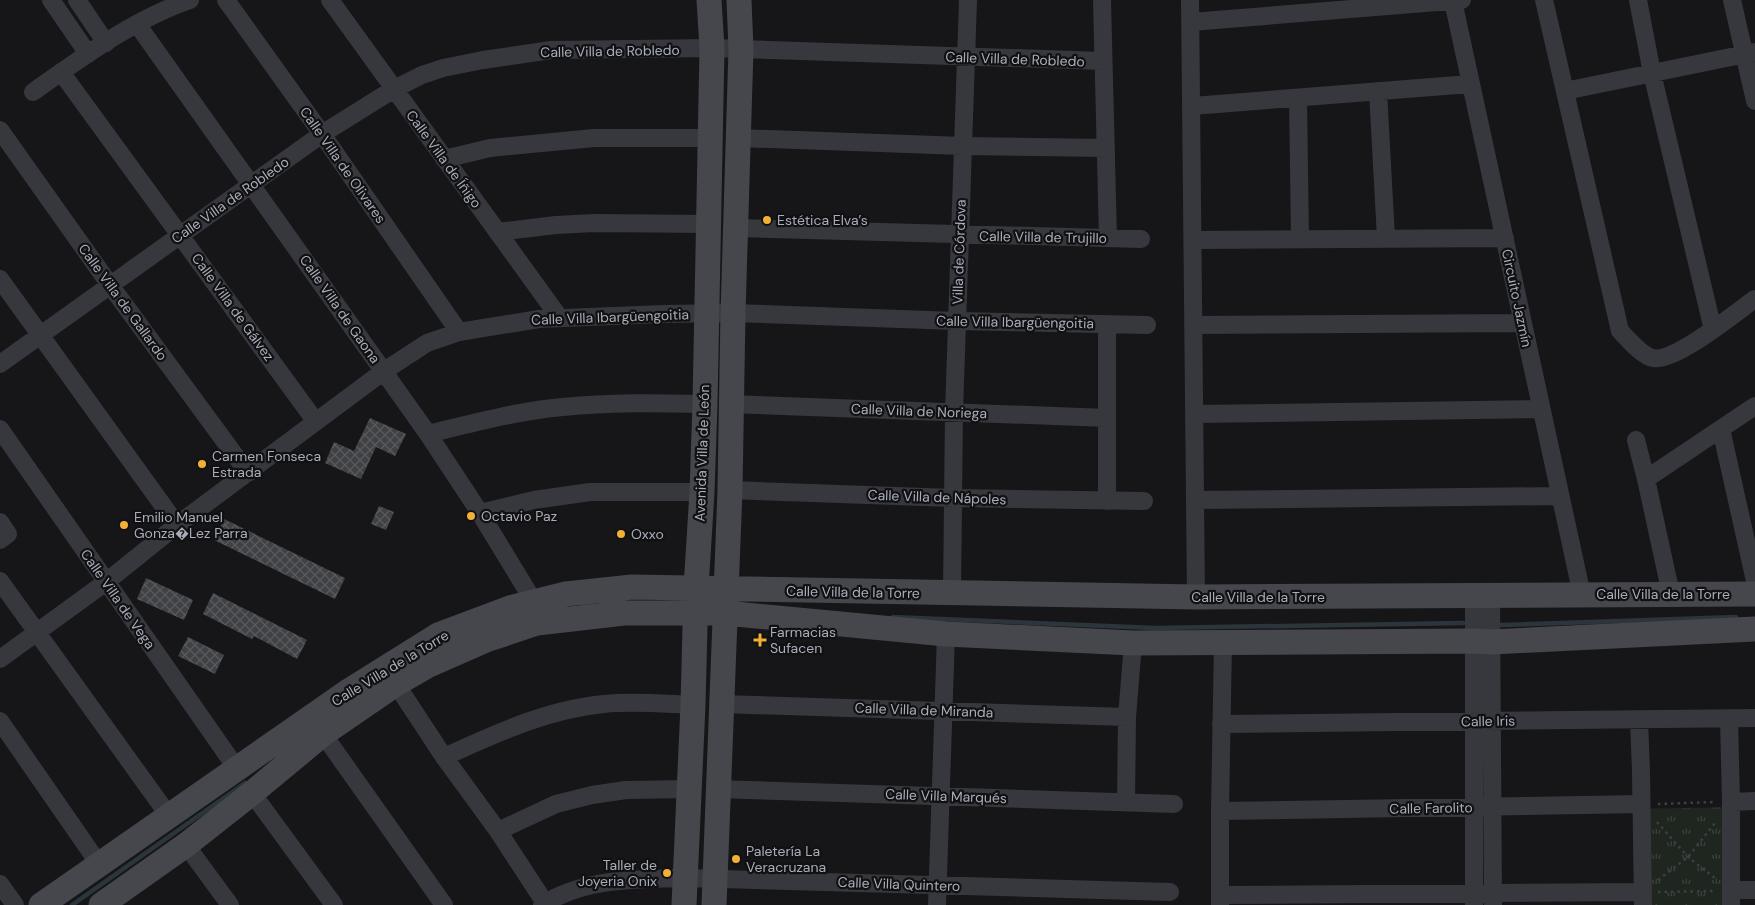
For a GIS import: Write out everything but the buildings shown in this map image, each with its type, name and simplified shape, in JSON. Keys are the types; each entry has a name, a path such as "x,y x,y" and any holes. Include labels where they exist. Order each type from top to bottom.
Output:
{"street":[{"path":"51,0 88,54"},
{"path":"33,92 136,24 190,0"},
{"name":"Calle Villa de Olivares","path":"226,0 322,134 459,332"},
{"name":"Calle Villa de Íñigo","path":"330,0 559,317"},
{"name":"Avenida Villa de León","path":"684,905 705,404 712,48 709,0"},
{"name":"Avenida Villa de León","path":"714,905 730,490 735,228 741,49 739,0"},
{"name":"Villa de Córdova","path":"952,593 956,321 968,0"},
{"path":"1102,0 1108,238"},
{"path":"1190,0 1196,597"},
{"path":"1544,0 1620,332 1640,350 1653,358 1671,356 1712,330 1755,298"},
{"path":"1638,0 1652,73 1712,330"},
{"path":"1732,0 1750,53 1755,101"},
{"name":"Circuito Jazmín","path":"1191,22 1458,1 1470,84 1582,595"},
{"path":"62,16 78,2 106,43"},
{"name":"Calle Villa de Gaona","path":"136,24 252,184 428,434 480,513 534,602"},
{"name":"Calle Villa de Robledo","path":"0,364 322,134 394,89 422,75 443,68 551,50 712,48 966,58 1103,61"},
{"path":"1565,91 1750,53"},
{"name":"Calle Villa de Gálvez","path":"61,72 316,422"},
{"path":"1192,106 1470,84"},
{"path":"1378,92 1386,238"},
{"path":"1298,98 1300,239"},
{"name":"Calle Villa de Gallardo","path":"0,130 110,286 248,473"},
{"path":"444,159 490,148 594,138 711,138"},
{"path":"738,138 963,146 1106,148"},
{"path":"497,232 556,225 594,223 709,224"},
{"name":"Calle Villa de Trujillo","path":"735,228 1141,239"},
{"path":"1192,240 1504,238"},
{"path":"0,279 177,525"},
{"name":"Calle Villa Ibargüengoitia","path":"0,659 106,582 177,525 384,371 428,343 459,332 559,317 733,313 956,321 1147,325"},
{"path":"1193,325 1523,323"},
{"path":"1107,324 1107,501"},
{"path":"428,434 492,419 562,407 640,402 705,404"},
{"name":"Calle Villa de Noriega","path":"731,404 1107,418"},
{"path":"1646,479 1755,406"},
{"path":"1195,414 1540,409"},
{"name":"Calle Villa de Vega","path":"0,429 237,769"},
{"path":"1721,429 1755,581"},
{"path":"1636,440 1671,594"},
{"name":"Calle Villa de Nápoles","path":"730,490 952,498 1144,501"},
{"path":"480,513 534,500 590,492 702,492"},
{"path":"1196,500 1560,496"},
{"path":"0,581 169,816"},
{"name":"Calle Villa de la Torre","path":"41,905 350,690 438,635 510,608 566,594 632,587 696,588 725,601 946,634 1133,643 1483,642 1755,629"},
{"name":"Calle Villa de la Torre","path":"116,900 252,794 324,734 396,684 428,665 486,640 537,624 624,613 696,614 725,601 952,593 1196,597 1755,594"},
{"path":"1483,596 1483,642 1492,721 1493,899"},
{"path":"937,905 946,634"},
{"path":"1223,642 1220,900 1643,899 1639,720"},
{"path":"1474,900 1474,721 1483,642"},
{"path":"1126,802 1127,717 1133,643"},
{"path":"396,684 444,757 498,831 543,904"},
{"path":"444,757 520,724 577,708 606,704 693,705"},
{"name":"Calle Villa de Miranda","path":"721,704 1127,717"},
{"name":"Calle Iris","path":"1221,724 1755,718"},
{"path":"1729,719 1731,898 1755,890"},
{"path":"0,721 99,864"},
{"path":"324,734 444,905"},
{"path":"498,831 556,804 592,795 626,790 689,789"},
{"name":"Calle Villa Marqués","path":"718,789 1174,804"},
{"path":"252,794 334,905"},
{"path":"1731,802 1755,801"},
{"name":"Calle Farolito","path":"1220,811 1641,804"},
{"path":"186,845 230,905"},
{"name":"Calle Villa Quintero","path":"543,904 590,885 624,880 686,878 938,885 1131,898 1170,892"},
{"path":"0,884 15,905"}],"path":[{"path":"1641,804 1731,802"},
{"path":"1643,899 1688,857 1731,802"},
{"path":"1641,804 1688,857 1731,898"},
{"path":"1643,899 1731,898"}],"green space":[{"path":"1734,807 1737,905 1642,905 1638,809"}],"waterway":[{"path":"893,617 1155,628 1463,623"},
{"path":"1501,625 1736,617"},
{"path":"72,905 245,783"}],"place":[{"name":"Estética Elva’s","path":"767,220"},
{"name":"Carmen Fonseca Estrada","path":"202,464"},
{"name":"Octavio Paz","path":"471,516"},
{"name":"Emilio Manuel Gonza�Lez Parra","path":"124,525"},
{"name":"Oxxo","path":"621,534"},
{"name":"Farmacias Sufacen","path":"760,640"},
{"name":"Paletería La Veracruzana","path":"736,859"},
{"name":"Taller de Joyeria Onix","path":"667,873"}]}
